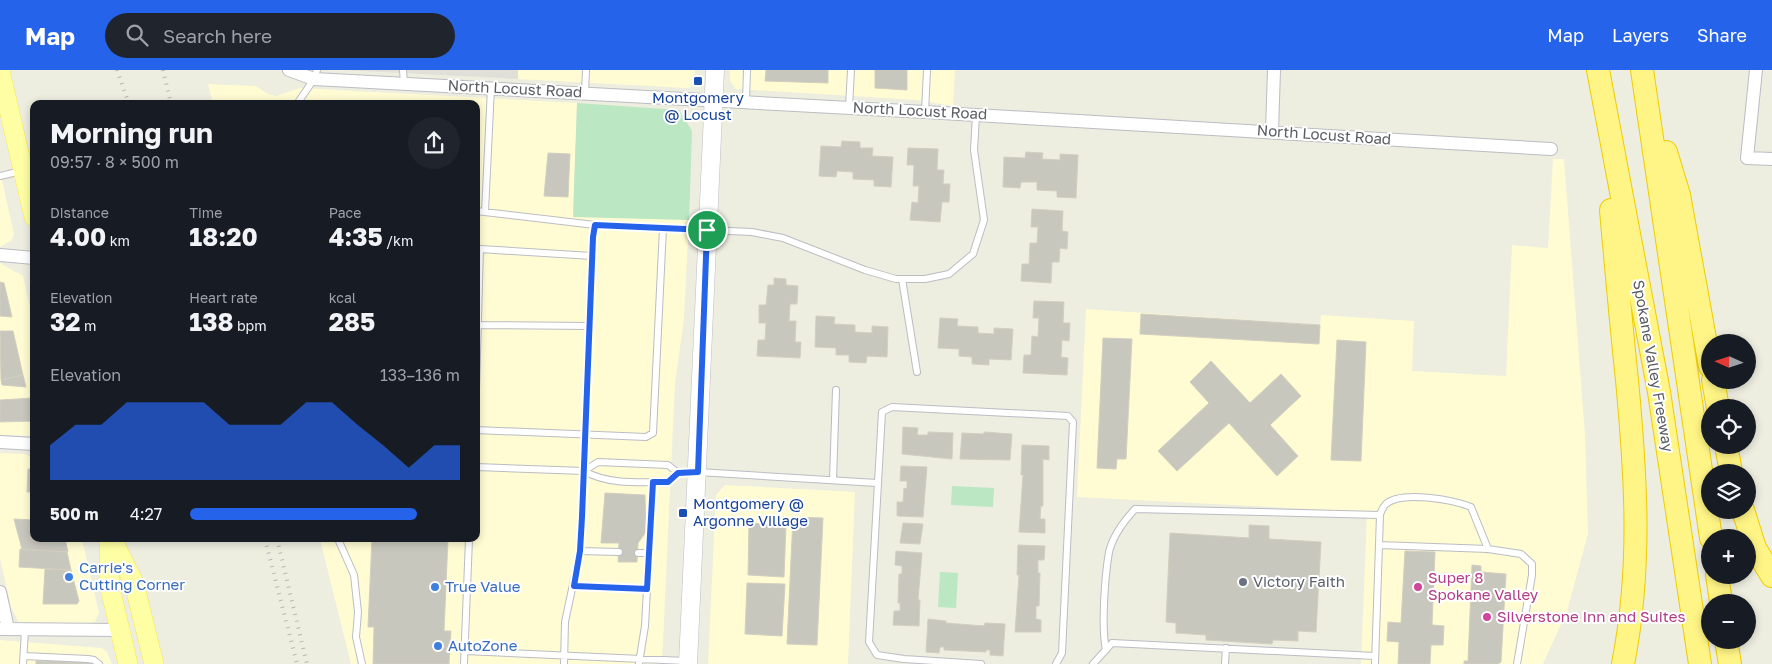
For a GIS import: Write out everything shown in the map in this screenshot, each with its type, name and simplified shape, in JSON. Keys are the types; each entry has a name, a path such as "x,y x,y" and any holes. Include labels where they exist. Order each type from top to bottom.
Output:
{"highway":[{"path":"1643,70 1679,195 1704,334"},
{"name":"Spokane Valley Freeway","path":"1643,70 1710,529"},
{"path":"1599,76 1634,460 1637,533 1634,599 1623,664"},
{"name":"Spokane Valley Freeway","path":"1599,76 1659,392 1700,664"},
{"path":"1746,519 1756,548 1772,576"},
{"path":"1728,649 1730,664"}],"main road":[{"path":"688,663 715,70"},
{"path":"0,71 30,200"},
{"path":"111,542 110,588 128,664"},
{"path":"113,542 134,583 154,664"}],"street":[{"name":"North Locust Road","path":"290,70 316,75 404,83 976,114 1551,149"},
{"path":"1272,132 1274,70"},
{"path":"1756,70 1747,158 1772,159"},
{"path":"0,255 30,258"},
{"path":"0,442 30,444"},
{"path":"0,592 4,629 120,630"}],"lane":[{"path":"403,70 404,83"},
{"path":"585,93 586,70"},
{"path":"746,102 748,70"},
{"path":"849,107 851,70"},
{"path":"925,112 927,70"},
{"path":"300,100 316,75"},
{"path":"484,211 491,88"},
{"path":"480,211 595,225 752,232 783,238 865,270 902,279 925,279 948,274 973,254 984,220 974,150 976,114"},
{"path":"0,176 23,170"},
{"path":"564,664 565,622 580,551 592,256 595,225"},
{"path":"480,430 646,436 653,433 664,228"},
{"path":"480,250 592,256"},
{"path":"902,279 918,372"},
{"path":"480,325 589,326"},
{"path":"833,480 836,390"},
{"path":"981,664 877,655 869,642 882,412 892,406 1068,416 1073,422 1063,644 1062,653 1056,664"},
{"path":"584,471 598,462 668,465 678,473"},
{"path":"480,467 584,471 597,479 653,482 668,482 678,473 698,472 877,483"},
{"path":"640,662 645,626 653,482"},
{"path":"1375,664 1380,514 1385,505 1392,500 1407,497 1454,500 1471,507 1488,550"},
{"path":"1106,650 1103,635 1109,551 1121,524 1135,509 1380,514"},
{"path":"339,542 354,576 358,612 356,636 362,664"},
{"path":"464,664 469,542"},
{"path":"1379,545 1488,550 1521,554 1532,564 1532,575 1517,664"},
{"path":"580,551 619,552"},
{"path":"638,553 649,553"},
{"path":"574,586 647,589"},
{"path":"23,664 25,630"},
{"path":"1093,664 1112,643 1375,656"},
{"path":"1225,664 1226,648"},
{"path":"465,651 564,655 590,661 688,663"},
{"path":"24,656 88,659 94,660 99,664"}],"shaded area":[{"path":"343,70 518,70 518,79"},
{"path":"518,70 695,70 694,82 691,87 687,88 518,79"},
{"path":"730,70 955,70 953,106 916,100 736,89 730,81"},
{"path":"208,84 256,86 268,94 276,96 300,88 577,103 573,216 689,220 684,319 675,383 662,664 351,664 321,542 480,542 480,100 212,100"},
{"path":"1553,159 1564,159 1585,435 1588,534 1567,611 1543,664 1361,664 1367,512 1077,497 1086,309 1320,325 1321,315 1414,321 1412,371 1506,376 1512,245 1548,248"},
{"path":"0,171 14,234 11,241 0,247"},
{"path":"0,263 23,276 30,307 30,436 0,435"},
{"path":"0,453 24,454 30,456 30,542 83,542 99,613 95,622 85,624 24,624 18,621 11,607 0,559"},
{"path":"725,485 855,492 848,664 708,664 716,495"},
{"path":"0,640 102,648 107,652 112,664 0,664"}],"green space":[{"path":"577,103 679,110 692,131 689,220 573,217"},
{"path":"952,486 994,488 993,507 951,505"},
{"path":"940,572 958,573 956,608 938,607"}],"building":[{"path":"766,70 828,70 828,83 765,81"},
{"path":"875,70 907,70 907,90 875,88"},
{"path":"842,141 860,142 860,148 873,148 872,156 893,157 891,187 874,186 874,180 853,179 853,172 837,171 836,177 819,176 821,146 841,147"},
{"path":"908,148 938,149 937,170 944,170 943,184 950,184 949,202 942,202 940,222 910,220 912,202 918,203 919,186 913,186 914,165 907,165"},
{"path":"1026,152 1043,153 1042,159 1060,160 1060,154 1078,155 1076,198 1057,197 1057,191 1037,190 1037,182 1021,182 1020,188 1003,187 1004,157 1025,158"},
{"path":"548,153 570,154 568,197 544,196"},
{"path":"1032,209 1063,211 1062,231 1068,232 1067,249 1060,248 1059,262 1052,262 1051,283 1021,281 1022,264 1029,264 1030,243 1037,243 1038,227 1031,227"},
{"path":"774,278 786,279 786,285 798,286 797,304 790,304 789,321 796,321 795,342 801,342 800,358 757,356 758,340 765,340 766,323 759,323 759,305 766,305 768,285 774,285"},
{"path":"0,282 4,283 12,317 0,316"},
{"path":"1034,301 1064,302 1063,323 1070,323 1069,341 1062,340 1061,357 1068,358 1067,375 1023,373 1024,355 1031,355 1032,336 1038,337 1039,318 1033,318"},
{"path":"1141,314 1320,325 1319,344 1140,334"},
{"path":"816,316 835,317 834,324 855,325 855,332 872,333 872,326 888,327 887,357 867,356 866,363 849,362 849,355 836,355 836,348 815,347"},
{"path":"940,318 958,319 957,326 978,327 978,333 994,334 994,328 1013,329 1011,360 989,359 989,365 972,364 972,357 959,356 959,349 938,348"},
{"path":"0,331 13,331 23,375 1,380"},
{"path":"1103,338 1132,339 1126,459 1117,459 1116,469 1097,468"},
{"path":"1337,340 1366,342 1361,461 1331,460"},
{"path":"1211,361 1250,403 1281,374 1301,396 1270,425 1298,456 1277,476 1229,423 1177,471 1158,451 1209,403 1190,382"},
{"path":"23,375 26,387 2,385 1,380"},
{"path":"30,398 30,421 0,422 0,400"},
{"path":"903,427 918,428 917,435 928,435 928,432 953,433 952,459 902,454"},
{"path":"984,432 1012,434 1010,460 960,459 962,433 984,434"},
{"path":"1022,445 1049,446 1049,460 1043,459 1043,506 1041,506 1040,519 1045,519 1045,533 1019,532 1023,475 1021,475"},
{"path":"901,466 927,467 923,517 897,516 897,502 903,502 904,488 907,489 907,481 900,481"},
{"path":"28,469 30,469 30,492 27,492"},
{"path":"605,493 645,495 646,532 638,543 637,562 618,562 619,543 601,543"},
{"path":"793,517 823,518 817,645 787,644"},
{"path":"14,519 30,520 30,542 66,542 68,552 22,549"},
{"path":"749,523 786,525 784,577 748,575"},
{"path":"903,523 923,524 920,544 900,543"},
{"name":"Victory Faith","path":"1249,525 1269,526 1269,539 1321,542 1316,632 1298,631 1298,641 1273,640 1272,644 1206,640 1206,635 1176,633 1176,623 1166,622 1170,533 1249,538"},
{"path":"372,542 448,542 444,631 451,631 449,664 373,664 374,627 368,627"},
{"path":"1018,545 1045,546 1044,560 1038,560 1038,573 1040,573 1039,606 1036,606 1036,619 1041,620 1041,632 1015,632 1019,575 1017,575"},
{"path":"20,549 67,552 71,570 19,567"},
{"path":"896,551 922,553 918,600 920,600 919,626 893,625 894,611 900,611 900,603 898,603 899,574 902,574 902,566 895,565"},
{"name":"Super 8 Spokane Valley","path":"1405,551 1435,552 1432,625 1444,626 1443,645 1431,645 1430,664 1398,664 1399,642 1387,641 1388,622 1401,623"},
{"name":"Silverstone Inn and Suites","path":"1472,565 1481,566 1481,572 1506,574 1501,662 1498,664 1464,664 1464,661 1468,661"},
{"path":"45,569 71,570 79,601 77,604 43,604"},
{"path":"747,583 785,584 782,636 745,634"},
{"path":"928,619 946,621 946,623 984,626 985,623 1005,624 1003,656 990,655 990,650 986,650 986,652 944,650 944,647 940,647 939,653 926,652"},
{"path":"36,661 93,663 94,664 36,664"}],"railway":[{"path":"117,70 128,100"},
{"path":"163,70 170,100"},
{"path":"266,542 297,664"},
{"path":"278,542 307,664"}],"place":[{"name":"Montgomery @ Locust","path":"698,81"},
{"name":"Montgomery @ Argonne Village","path":"683,513"},
{"name":"Carrie's Cutting Corner","path":"69,577"},
{"name":"Victory Faith","path":"1243,582"},
{"name":"True Value","path":"435,587"},
{"name":"Super 8 Spokane Valley","path":"1418,587"},
{"name":"Silverstone Inn and Suites","path":"1487,617"},
{"name":"AutoZone","path":"438,646"}],"route":[{"path":"595,225 707,230 698,472 678,473 668,482 653,482 652,528 647,589 574,586 580,551 582,517 595,225"}]}
